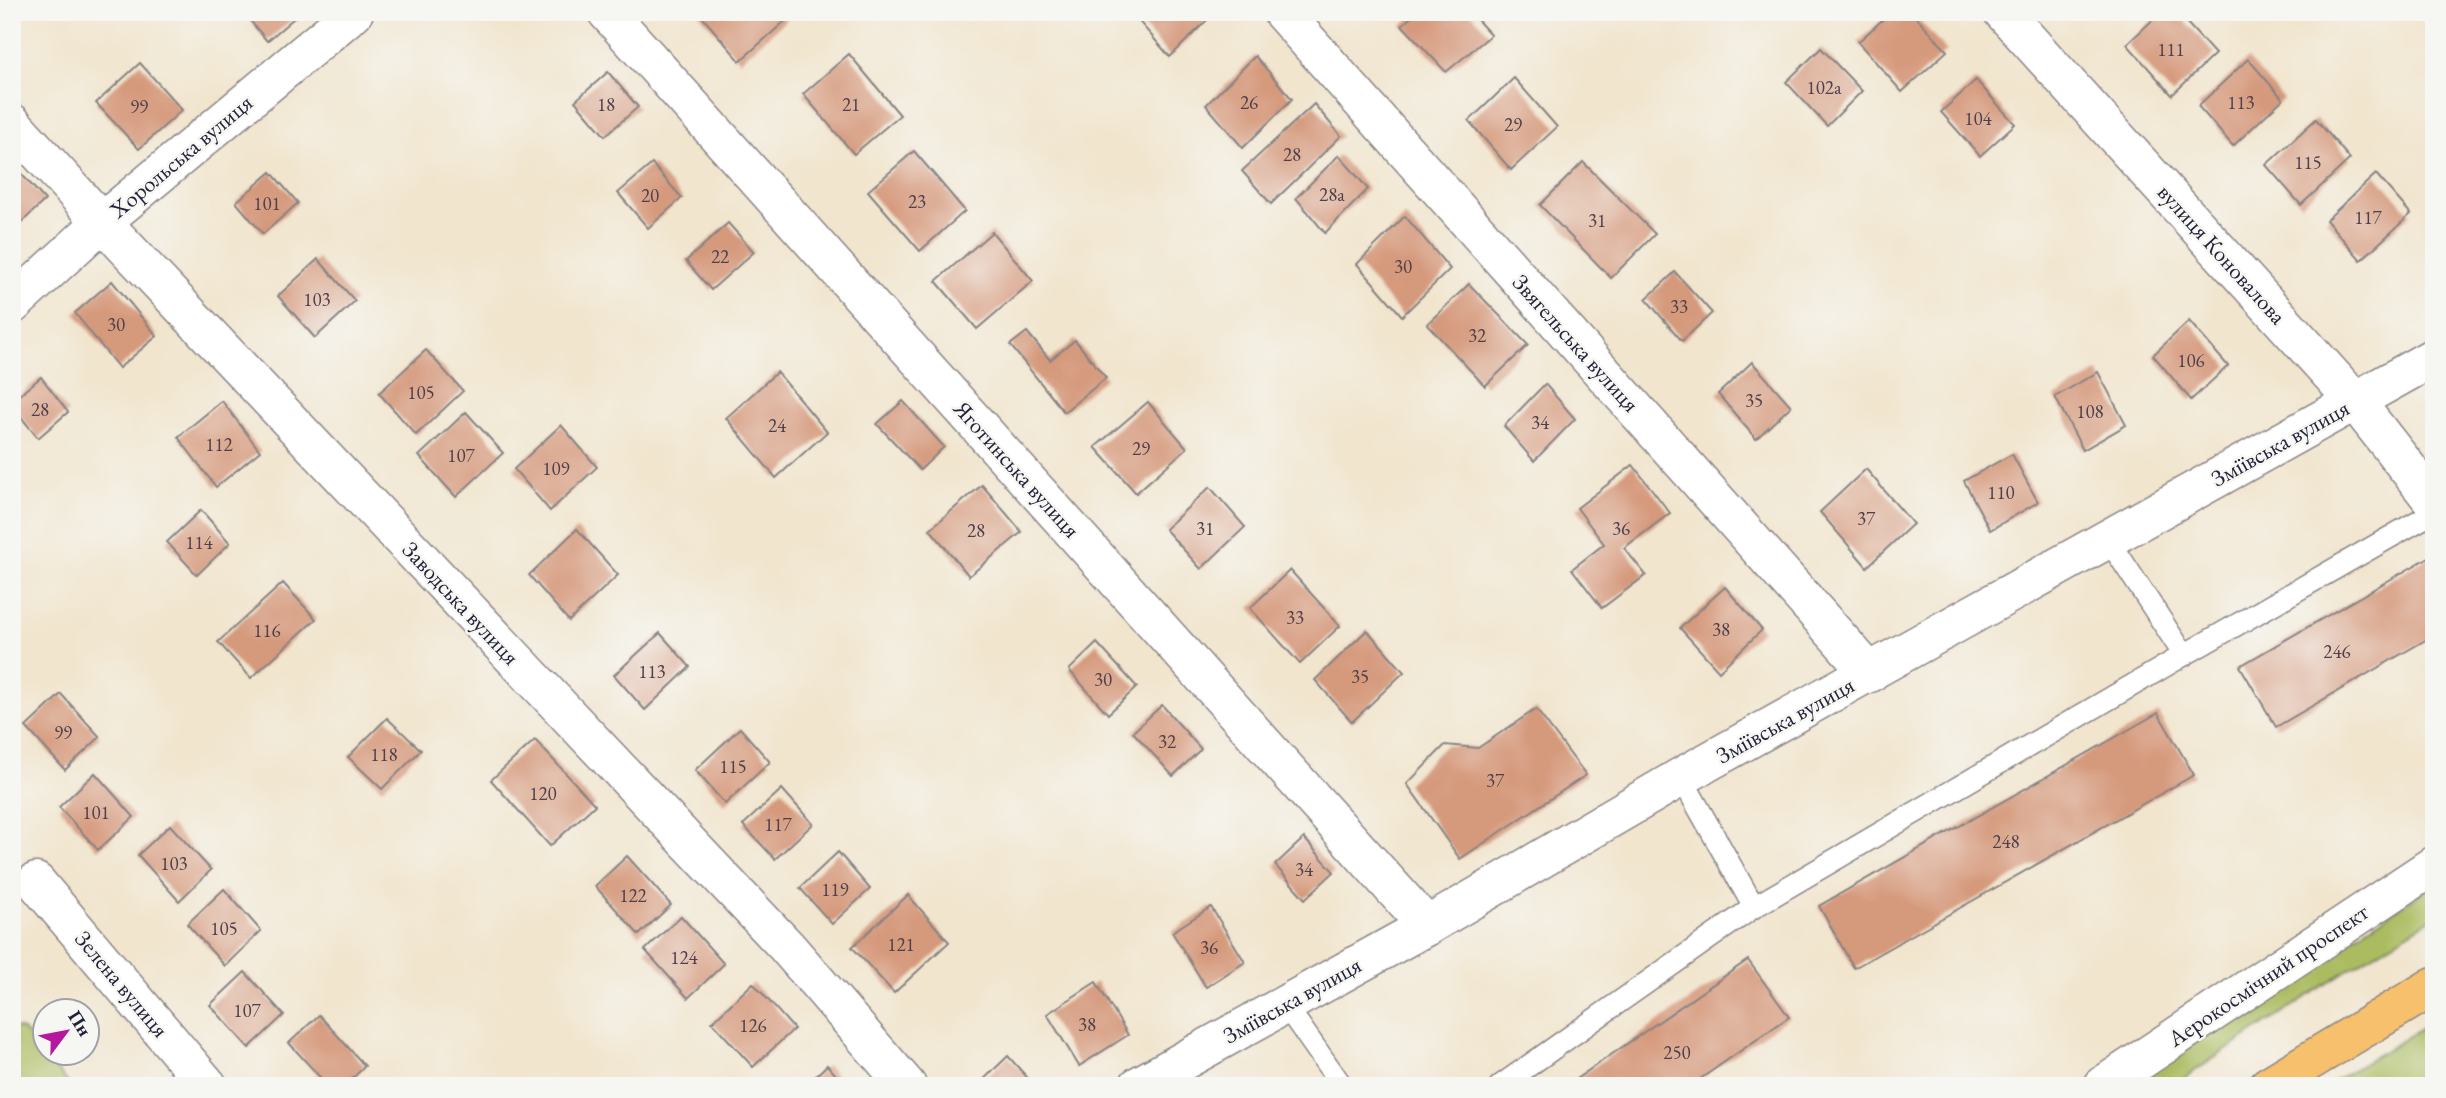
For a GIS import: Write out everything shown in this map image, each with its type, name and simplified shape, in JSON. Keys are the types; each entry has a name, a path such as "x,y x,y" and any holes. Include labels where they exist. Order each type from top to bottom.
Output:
{"main road":[{"path":"2268,1086 2434,986"}],"street":[{"name":"Хорольська вулиця","path":"12,305 102,222 354,12"},
{"name":"Яготинська вулиця","path":"607,12 1427,926"},
{"name":"Звягельська вулиця","path":"1282,12 1870,673"},
{"name":"вулиця Коновалова","path":"2003,12 2355,401 2434,502"},
{"name":"Заводська вулиця","path":"12,123 102,222 787,947 907,1086"},
{"name":"Зміївська вулиця","path":"1138,1086 1427,926 1681,777 2434,356"},
{"name":"Аерокосмічний проспект","path":"2102,1086 2434,865"},
{"name":"Зелена вулиця","path":"36,882 208,1086"}],"lane":[{"path":"1500,1086 1754,907 2434,512"},
{"path":"2108,539 2184,655"},
{"path":"1681,777 1754,907"},
{"path":"1284,1003 1342,1086"}],"green space":[{"path":"2434,885 2434,917 2344,972 2172,1086 2121,1086"},
{"path":"2434,1021 2434,1071 2410,1086 2326,1086"},
{"path":"12,1027 23,1030 32,1040 32,1066 54,1066 71,1086 12,1086"}],"building":[{"path":"243,12 301,12 267,41"},
{"path":"698,12 789,12 792,15 740,61"},
{"path":"1141,12 1215,12 1170,57 1136,18"},
{"path":"1417,12 1470,12 1491,35 1446,72 1402,25"},
{"path":"1891,12 1912,12 1947,51 1902,92 1858,42"},
{"path":"2161,12 2177,12 2215,54 2172,95 2127,44"},
{"path":"1821,48 1862,91 1827,126 1786,82"},
{"path":"849,54 900,115 854,154 803,94"},
{"path":"1255,56 1292,99 1243,148 1206,105"},
{"path":"2248,59 2283,99 2233,146 2198,106"},
{"path":"140,63 182,110 139,149 96,103"},
{"path":"608,72 638,107 605,136 575,101"},
{"path":"1514,78 1557,127 1511,170 1469,121"},
{"path":"1976,80 2015,124 1980,156 1941,112"},
{"path":"1314,104 1341,136 1271,204 1242,171"},
{"path":"2316,119 2350,159 2301,205 2266,165"},
{"path":"914,151 965,211 920,251 868,191"},
{"path":"1339,155 1368,189 1325,233 1296,198"},
{"path":"1583,162 1655,234 1611,278 1540,205"},
{"path":"652,164 682,198 648,228 618,193"},
{"path":"15,167 45,200 12,232 12,169"},
{"path":"271,172 298,203 263,234 236,202"},
{"path":"2376,174 2411,214 2361,260 2326,220"},
{"path":"1405,216 1450,269 1402,316 1357,264"},
{"path":"728,223 754,252 711,290 686,261"},
{"path":"992,232 1033,281 977,329 936,281"},
{"path":"318,259 355,301 315,338 278,296"},
{"path":"1675,272 1712,313 1682,341 1646,299"},
{"path":"112,281 157,336 119,368 75,313"},
{"path":"1469,284 1528,345 1485,386 1427,324"},
{"path":"2189,321 2228,366 2191,400 2153,355"},
{"path":"1027,332 1050,360 1075,340 1106,378 1064,412 1010,345"},
{"path":"426,350 463,391 416,435 379,393"},
{"path":"1752,362 1791,406 1756,439 1718,394"},
{"path":"777,372 827,432 776,478 726,418"},
{"path":"2098,372 2126,425 2083,450 2055,397"},
{"path":"41,377 68,412 38,438 12,406 12,401"},
{"path":"1545,384 1575,419 1534,461 1504,426"},
{"path":"222,401 260,451 216,487 178,437"},
{"path":"903,401 944,447 920,470 877,424"},
{"path":"1148,402 1187,448 1136,493 1095,447"},
{"path":"466,412 503,453 456,497 419,456"},
{"path":"561,425 597,467 550,511 514,469"},
{"path":"2012,454 2038,502 1990,530 1964,481"},
{"path":"1633,465 1670,513 1624,548 1646,575 1602,608 1572,569 1604,544 1577,508"},
{"path":"1866,469 1913,524 1867,567 1820,512"},
{"path":"982,485 1022,532 969,576 930,529"},
{"path":"1210,487 1245,527 1201,569 1165,529"},
{"path":"201,510 230,543 197,575 167,542"},
{"path":"577,529 618,575 569,621 529,575"},
{"path":"2431,556 2434,561 2434,635 2276,727 2240,666"},
{"path":"1290,570 1340,626 1300,664 1250,608"},
{"path":"283,583 316,619 251,678 218,642"},
{"path":"1725,587 1762,630 1719,671 1680,628"},
{"path":"1367,630 1404,672 1352,722 1315,680"},
{"path":"660,633 690,667 645,710 614,675"},
{"path":"1097,643 1137,687 1108,714 1069,670"},
{"path":"61,694 100,737 65,770 26,727"},
{"path":"1162,705 1201,749 1173,776 1133,732"},
{"path":"1536,709 1586,775 1460,859 1407,784 1445,745 1478,748"},
{"path":"2158,713 2194,775 1854,968 1819,906"},
{"path":"387,718 421,750 382,789 348,757"},
{"path":"740,728 770,762 725,804 695,770"},
{"path":"535,740 595,805 550,846 491,780"},
{"path":"95,773 134,817 98,850 59,807"},
{"path":"782,789 813,824 775,859 743,825"},
{"path":"170,825 211,870 179,901 138,855"},
{"path":"1304,838 1334,872 1305,899 1275,865"},
{"path":"838,852 870,889 832,924 800,888"},
{"path":"627,856 671,905 639,935 595,886"},
{"path":"224,889 261,931 225,966 187,924"},
{"path":"908,895 949,942 894,993 852,947"},
{"path":"1211,907 1245,962 1206,987 1172,932"},
{"path":"681,916 724,964 688,998 645,950"},
{"path":"1748,960 1789,1017 1690,1086 1566,1086"},
{"path":"245,972 284,1015 249,1048 210,1005"},
{"path":"1096,982 1128,1035 1079,1066 1047,1014"},
{"path":"753,983 794,1029 753,1067 712,1022"},
{"path":"319,1015 365,1066 345,1086 328,1086 289,1043"},
{"path":"1008,1056 1033,1084 1031,1086 977,1086"},
{"path":"827,1065 846,1086 805,1086"}]}
